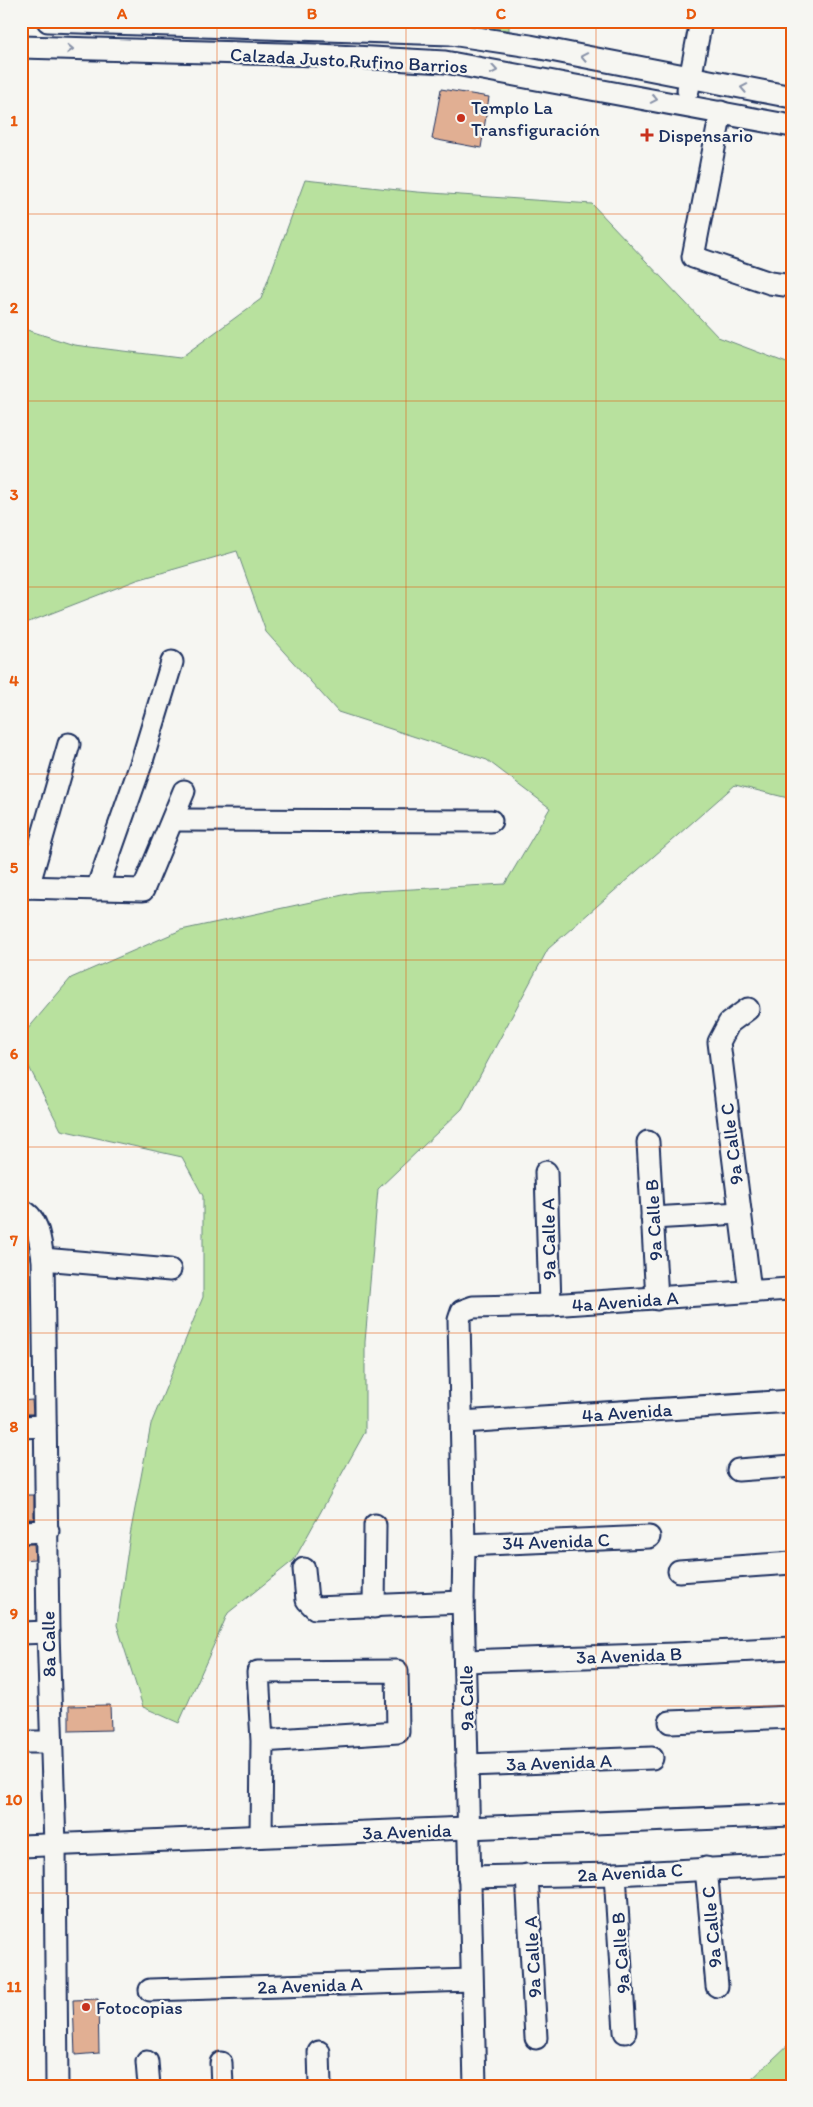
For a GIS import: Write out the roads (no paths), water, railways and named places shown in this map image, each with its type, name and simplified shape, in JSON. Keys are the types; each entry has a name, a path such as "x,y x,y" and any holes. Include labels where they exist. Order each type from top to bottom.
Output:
{"street":[{"name":"Calzada Justo Rufino Barrios","path":"48,21 318,25 460,35 530,46 792,97"},
{"path":"685,105 701,21"},
{"path":"318,25 318,55"},
{"name":"Calzada Justo Rufino Barrios","path":"21,47 318,55 444,62 792,126"},
{"path":"721,112 693,257 770,282 792,286"},
{"path":"97,889 141,764 172,662"},
{"path":"69,744 24,887 143,890 184,791"},
{"path":"173,820 491,820"},
{"name":"9a Calle C","path":"748,1009 729,1023 719,1042 750,1291"},
{"name":"9a Calle B","path":"648,1142 657,1299"},
{"name":"9a Calle A","path":"546,1172 550,1306"},
{"name":"8a Calle","path":"21,1210 28,1212 37,1227 43,1259 48,1632 55,1845 57,2086"},
{"path":"652,1218 740,1213"},
{"path":"43,1259 170,1270"},
{"name":"4a Avenida A","path":"462,1311 473,1307 550,1306 789,1289"},
{"name":"9a Calle","path":"462,1311 459,1320 464,1545 463,1602 468,1877 475,2086"},
{"name":"4a Avenida","path":"462,1422 792,1401"},
{"path":"21,1427 45,1426"},
{"path":"738,1470 792,1466"},
{"path":"374,1607 375,1525"},
{"path":"21,1532 48,1531"},
{"name":"34 Avenida C","path":"464,1545 649,1538"},
{"path":"679,1571 792,1563"},
{"path":"304,1569 307,1600 315,1608 463,1602"},
{"path":"21,1633 48,1632"},
{"name":"3a Avenida B","path":"465,1661 792,1648"},
{"path":"261,1836 262,1741 258,1672 397,1671 398,1732 262,1741"},
{"path":"670,1722 792,1717"},
{"path":"21,1742 51,1742"},
{"name":"3a Avenida A","path":"467,1765 652,1758"},
{"name":"3a Avenida","path":"21,1846 792,1815"},
{"name":"2a Avenida C","path":"468,1877 615,1874 792,1865"},
{"name":"9a Calle C","path":"706,1868 717,1986"},
{"name":"9a Calle B","path":"615,1874 626,2032"},
{"name":"9a Calle A","path":"528,1875 536,2038"},
{"name":"2a Avenida A","path":"150,1990 471,1980"},
{"path":"319,2052 320,2086"},
{"path":"148,2062 148,2086"},
{"path":"221,2063 222,2086"}],"place":[{"name":"Templo La Transfiguración","path":"461,118"},
{"name":"Dispensario","path":"647,135"},
{"name":"Fotocopias","path":"86,2007"}]}
